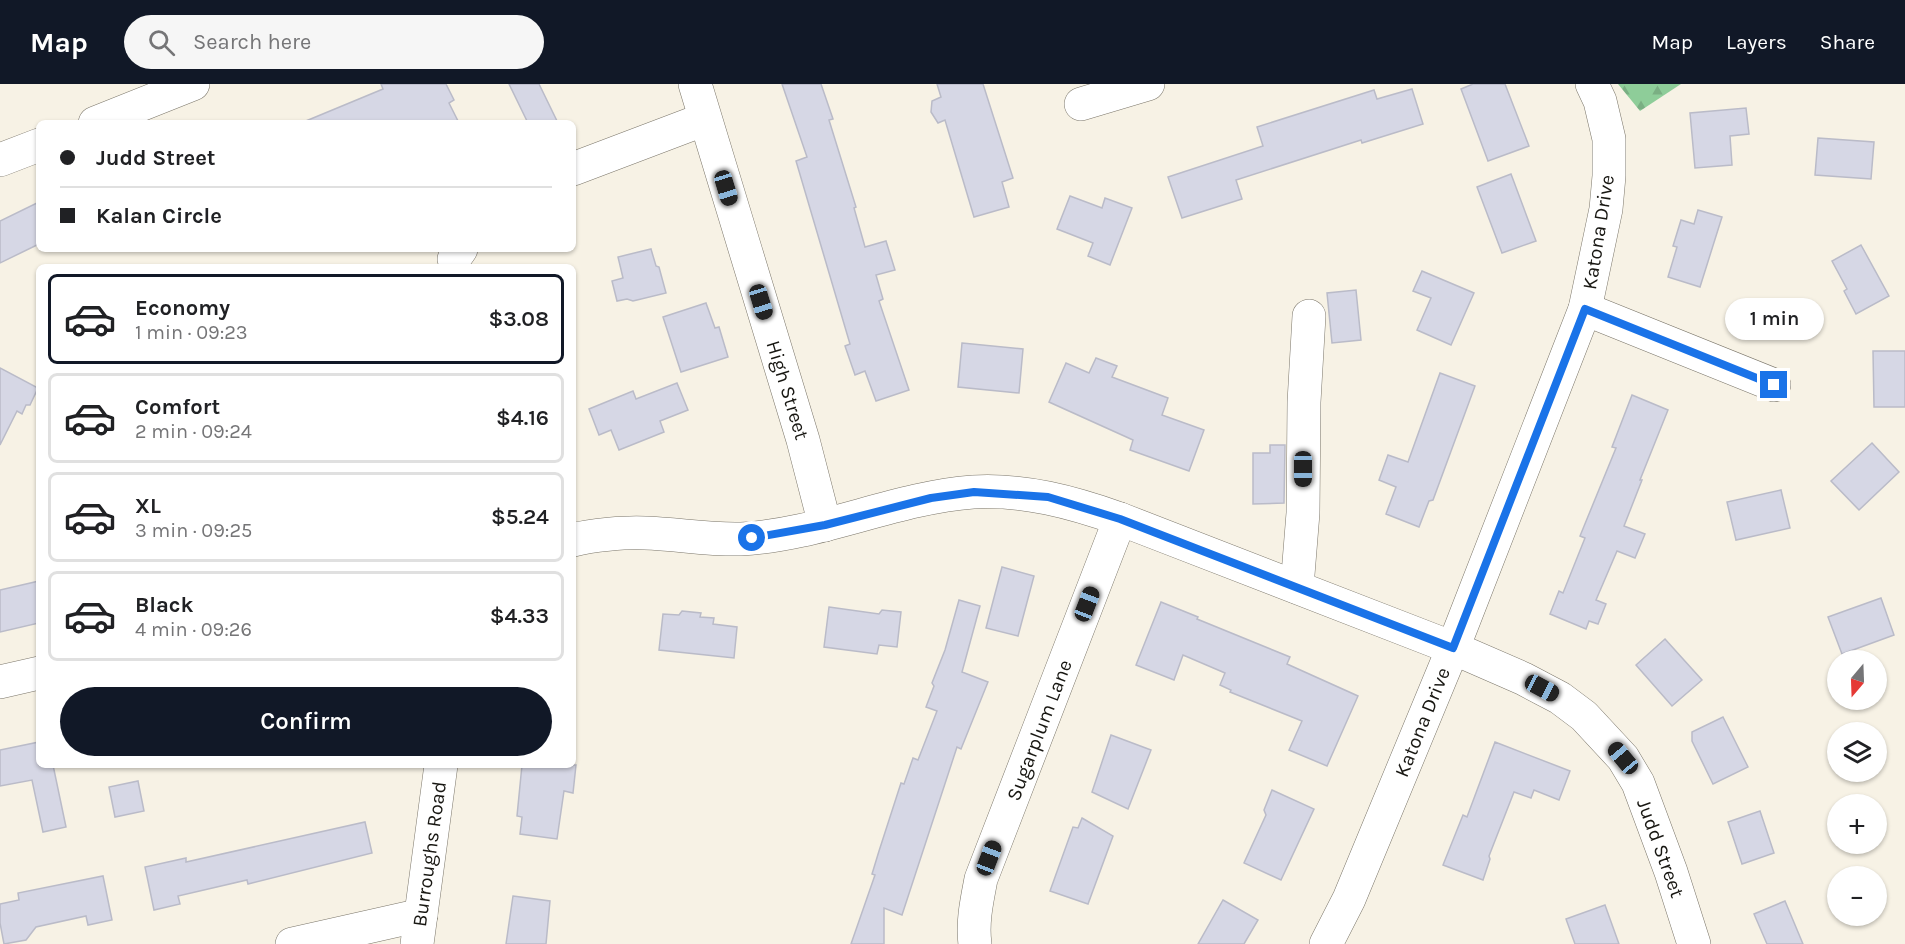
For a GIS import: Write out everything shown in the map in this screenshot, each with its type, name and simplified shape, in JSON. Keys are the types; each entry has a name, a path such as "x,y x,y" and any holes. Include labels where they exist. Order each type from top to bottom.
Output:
{"street":[{"path":"103,120 193,84"},
{"name":"High Street","path":"695,84 803,440 825,525"},
{"path":"1081,104 1148,84"},
{"name":"Katona Drive","path":"1326,944 1349,899 1453,648 1585,309 1606,209 1610,176 1609,139 1600,101 1592,84"},
{"path":"576,168 705,119"},
{"path":"0,160 36,146"},
{"path":"1585,309 1774,385"},
{"path":"1297,588 1303,513 1304,402 1308,316"},
{"name":"Judd Street","path":"576,540 643,532 740,539 797,531 931,498 974,492 1048,497 1120,519 1453,648 1524,679 1560,698 1584,716 1623,758 1638,783 1671,872 1694,944"},
{"name":"Sugarplum Lane","path":"975,944 975,909 981,879 1120,519"},
{"path":"0,682 36,674"},
{"name":"Burroughs Road","path":"419,930 441,768"},
{"path":"292,944 419,930"}],"green space":[{"path":"1618,84 1681,84 1640,111"}],"building":[{"path":"381,84 446,84 454,100 449,103 458,120 308,120 383,89"},
{"path":"509,84 539,84 557,120 527,120"},
{"path":"782,84 821,84 833,119 829,120 856,207 854,208 865,247 886,241 895,270 876,275 883,299 879,301 909,390 876,401 865,371 855,375 845,346 850,344 796,161 807,157"},
{"path":"937,84 983,84 1013,178 1002,182 1009,207 974,217 945,120 938,123 931,112 932,101 941,97"},
{"path":"1473,84 1505,84 1529,146 1488,161 1461,89"},
{"path":"1412,89 1423,124 1362,143 1361,140 1236,180 1242,199 1182,218 1168,177 1263,146 1257,127 1374,90 1377,99"},
{"path":"1746,108 1749,134 1730,136 1732,165 1695,168 1690,113"},
{"path":"1818,138 1874,142 1871,179 1815,175"},
{"path":"1511,174 1536,241 1502,253 1477,187"},
{"path":"1070,196 1102,208 1105,198 1132,208 1110,265 1088,256 1093,243 1057,229"},
{"path":"36,203 36,245 0,263 0,221"},
{"path":"1698,210 1722,217 1700,287 1668,277 1677,247 1673,246 1681,220 1694,224"},
{"path":"1861,245 1889,296 1856,314 1844,291 1847,289 1832,261"},
{"path":"651,249 666,293 633,301 627,299 617,301 612,281 623,278 618,257"},
{"path":"1422,271 1474,293 1451,345 1417,330 1431,298 1413,291"},
{"path":"1356,290 1361,340 1332,343 1327,293"},
{"path":"706,303 715,328 719,327 728,357 681,372 663,317"},
{"path":"962,343 1023,349 1019,393 958,387"},
{"path":"1873,351 1905,351 1905,407 1874,407"},
{"path":"1096,358 1117,366 1112,377 1168,398 1162,415 1204,430 1189,471 1130,450 1133,440 1049,402 1066,363 1089,373"},
{"path":"0,368 36,387 36,392 30,405 26,405 22,414 17,411 0,445"},
{"path":"1440,373 1475,386 1433,500 1429,501 1419,527 1386,514 1396,487 1379,480 1388,455 1408,462"},
{"path":"677,383 688,410 660,421 664,432 619,450 611,430 599,435 589,409 633,391 636,399"},
{"path":"1632,395 1668,410 1624,526 1645,534 1635,558 1617,551 1596,600 1606,604 1598,624 1589,621 1586,629 1550,614 1559,591 1563,593 1585,538 1580,536 1616,448 1612,447"},
{"path":"1872,443 1899,472 1859,510 1831,481"},
{"path":"1270,445 1285,445 1284,503 1253,504 1253,453 1270,453"},
{"path":"1781,490 1790,528 1736,540 1727,502"},
{"path":"1002,567 1034,576 1018,636 986,628"},
{"path":"36,582 36,624 0,632 0,590"},
{"path":"1881,598 1894,635 1853,650 1840,650 1828,617"},
{"path":"959,600 980,606 962,672 988,682 961,749 957,747 902,915 884,908 884,944 851,944 875,875 872,874 901,783 904,784 913,758 918,760 937,711 926,707"},
{"path":"1161,602 1290,657 1287,664 1358,696 1327,766 1289,750 1302,721 1230,692 1231,690 1220,685 1225,673 1183,655 1174,680 1136,665"},
{"path":"829,607 879,614 882,610 901,612 897,647 879,645 877,654 824,647"},
{"path":"682,611 701,613 700,617 714,618 713,624 737,627 734,658 659,650 663,614 679,615"},
{"path":"1665,639 1702,680 1672,706 1636,665"},
{"path":"1723,717 1748,767 1713,784 1692,741 1692,732"},
{"path":"1111,735 1151,750 1128,809 1092,792"},
{"path":"1495,742 1570,771 1559,800 1534,790 1531,798 1514,792 1489,856 1483,880 1443,865 1463,815 1467,817"},
{"path":"36,743 36,768 54,768 66,827 43,832 32,780 0,786 0,750"},
{"path":"522,768 576,768 573,793 564,791 557,839 520,834 522,817 517,816"},
{"path":"138,781 144,811 115,817 109,787"},
{"path":"1272,790 1314,809 1281,880 1244,863 1266,815 1264,810"},
{"path":"1760,811 1774,853 1742,864 1728,822"},
{"path":"1082,818 1113,836 1088,904 1050,891 1073,827 1078,828"},
{"path":"365,822 372,853 248,884 247,880 178,896 180,904 154,910 145,867 186,858 186,862"},
{"path":"103,876 112,920 88,925 86,916 36,927 26,940 4,944 0,923 0,904 19,900 18,893"},
{"path":"513,896 550,901 546,944 506,944"},
{"path":"1223,900 1258,920 1244,944 1198,944"},
{"path":"1785,901 1803,944 1767,944 1754,914"},
{"path":"1605,905 1619,944 1575,944 1566,919"}],"route":[{"path":"752,538 825,525 931,498 974,492 1048,497 1120,519 1453,648 1585,309 1774,385"}]}
